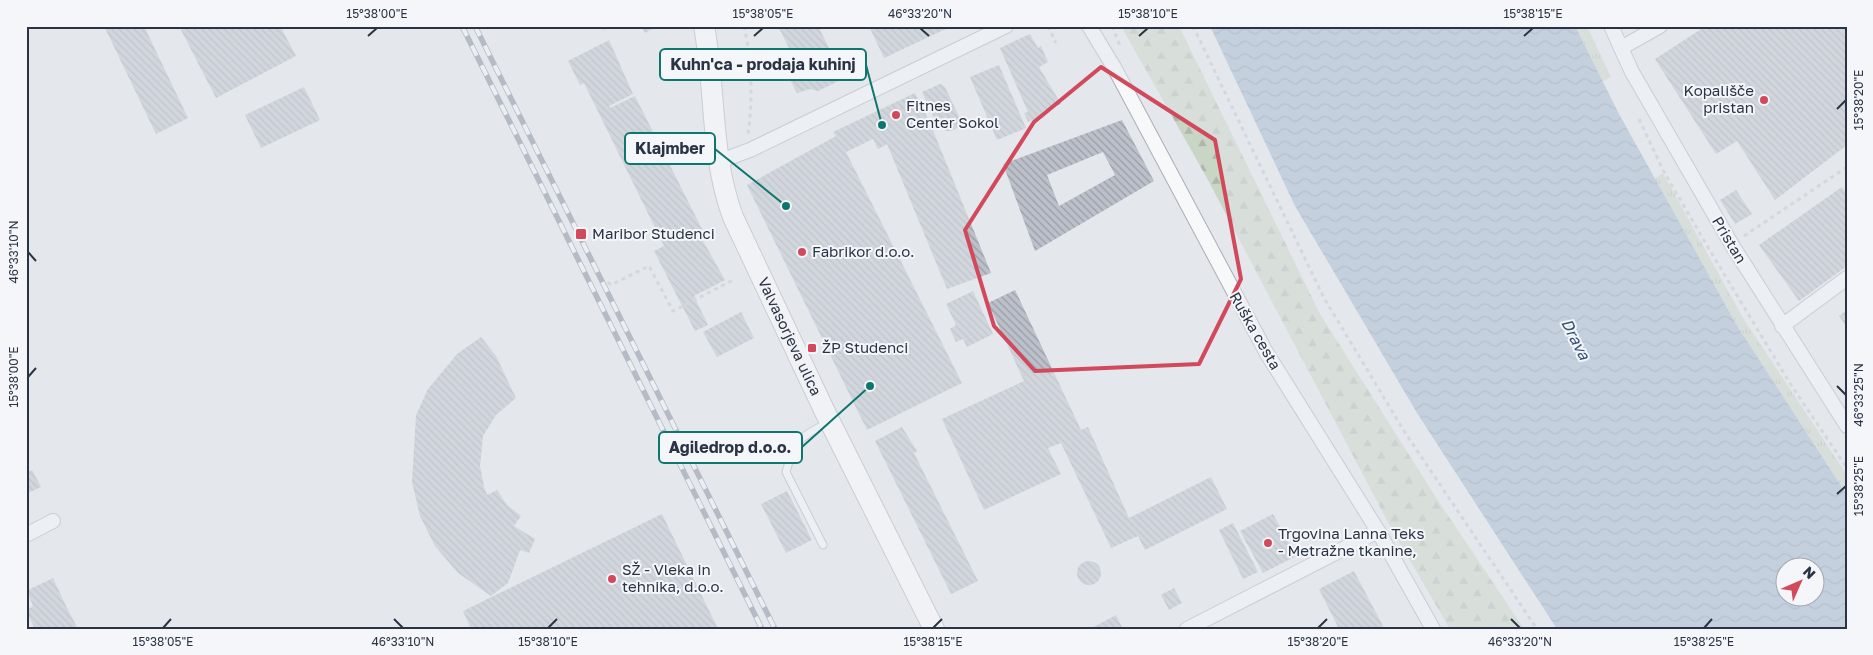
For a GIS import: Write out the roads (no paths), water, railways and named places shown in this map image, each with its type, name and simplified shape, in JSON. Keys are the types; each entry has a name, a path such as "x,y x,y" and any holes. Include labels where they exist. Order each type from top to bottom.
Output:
{"street":[{"name":"Valvasorjeva ulica","path":"704,26 718,162 724,191 733,218 831,422 934,629"},
{"path":"718,162 750,150 1006,26"},
{"name":"Ruška cesta","path":"1089,26 1120,77 1266,352 1378,531 1433,629"},
{"name":"Pristan","path":"1611,26 1632,72 1732,245 1847,426"},
{"path":"1621,48 1660,26"},
{"path":"1782,326 1847,278"},
{"path":"26,535 53,521"},
{"path":"1187,629 1378,531"}],"lane":[{"path":"823,545 786,472 797,442 808,432 831,422"}],"water":[{"name":"Drava","path":"1210,26 1575,26 1619,114 1736,324 1847,495 1847,629 1557,629 1417,413 1295,206"}],"railway":[{"path":"462,26 762,629"},
{"path":"475,26 775,629"}],"place":[{"name":"Kopališče pristan","path":"1764,100"},
{"name":"Fitnes Center Sokol","path":"896,115"},
{"name":"Kuhn'ca - prodaja kuhinj","path":"882,125"},
{"name":"Klajmber","path":"786,206"},
{"name":"Maribor Studenci","path":"581,234"},
{"name":"Fabrikor d.o.o.","path":"802,252"},
{"name":"ŽP Studenci","path":"812,348"},
{"name":"Agiledrop d.o.o.","path":"870,386"},
{"name":"Trgovina Lanna Teks - Metražne tkanine,","path":"1268,543"},
{"name":"SŽ - Vleka in tehnika, d.o.o.","path":"612,579"}]}
